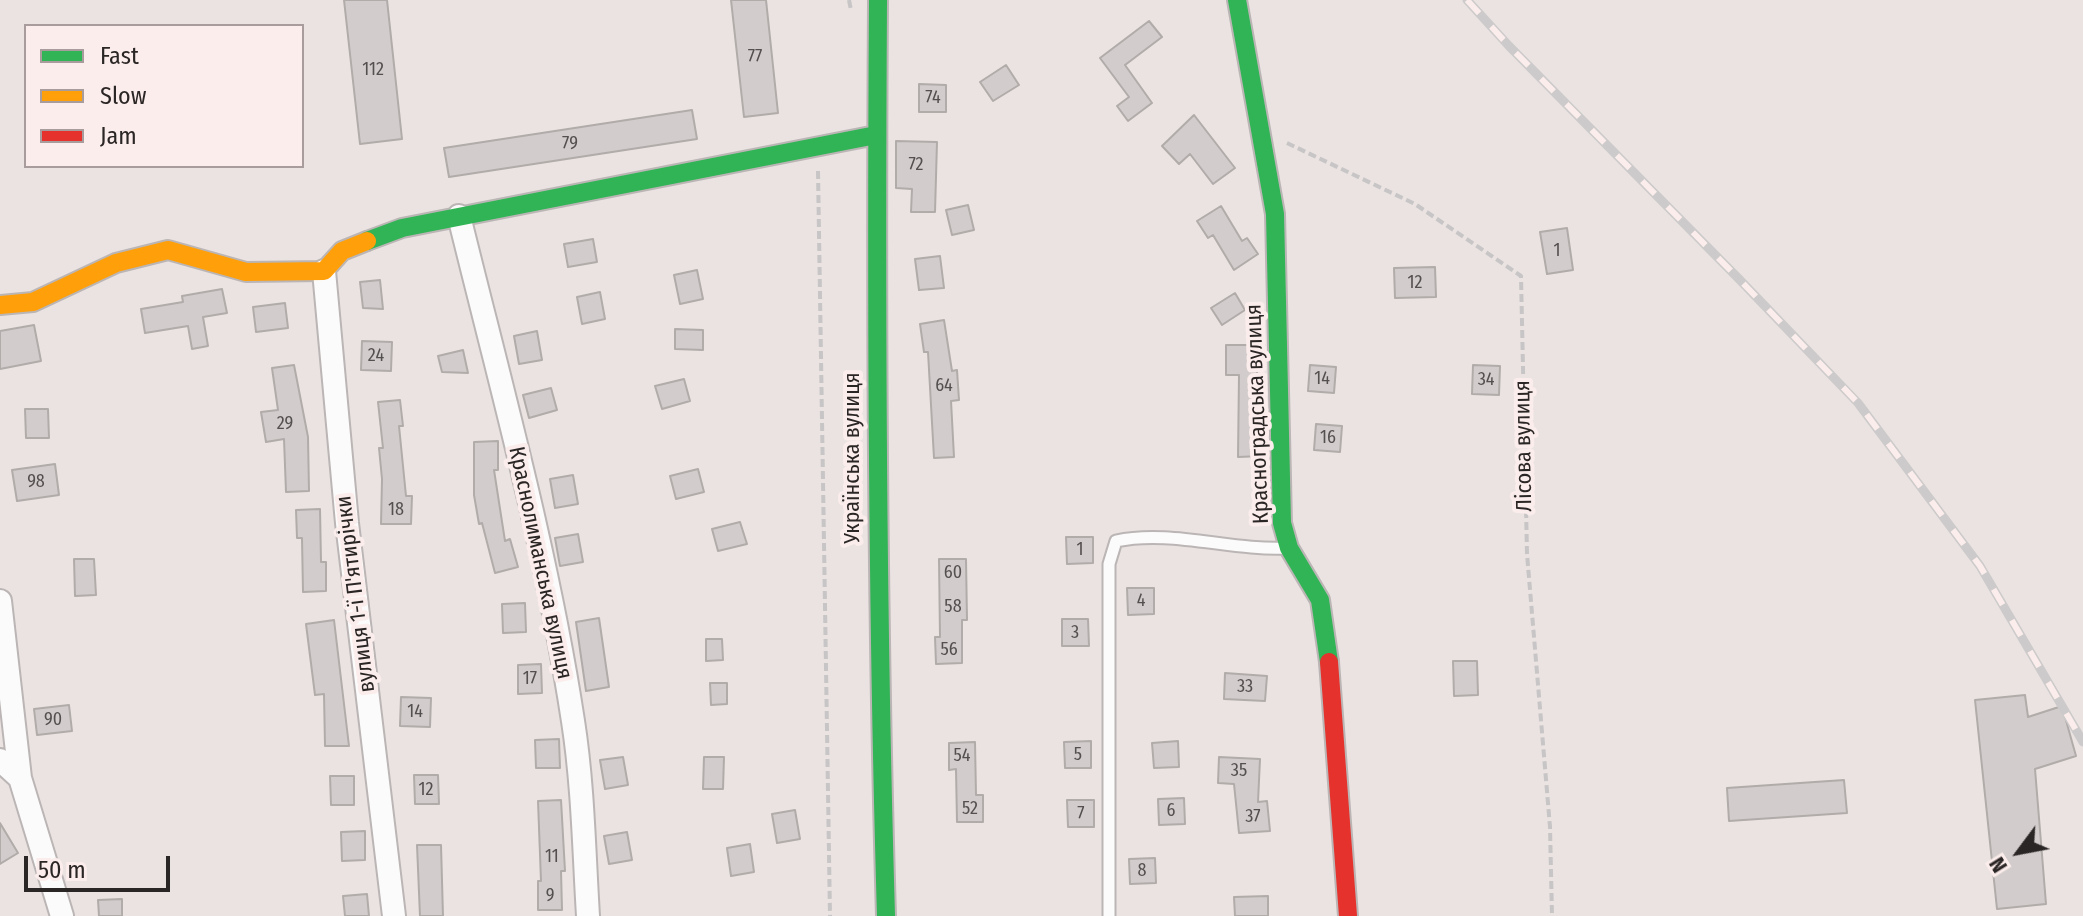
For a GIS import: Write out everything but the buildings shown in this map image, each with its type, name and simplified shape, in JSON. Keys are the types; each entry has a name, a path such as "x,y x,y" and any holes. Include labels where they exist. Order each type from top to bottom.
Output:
{"street":[{"name":"Українська вулиця","path":"878,0 879,686 886,916"},
{"name":"Красноградська вулиця","path":"1237,0 1275,214 1282,523 1289,548 1320,600 1327,635 1348,916"},
{"path":"0,305 33,302 116,263 168,250 246,272 324,271 342,251 402,228 876,135"},
{"name":"Краснолиманська вулиця","path":"459,216 528,499 574,724 588,916"},
{"name":"вулиця 1-ї П'ятирічки","path":"324,271 347,523 394,916"},
{"path":"0,601 20,778 62,916"},
{"path":"0,760 20,778"}],"lane":[{"path":"1109,916 1109,564 1116,541 1150,538 1259,550 1289,548"}],"path":[{"path":"849,0 851,10"},
{"name":"Лісова вулиця","path":"1259,130 1415,204 1521,276 1527,554 1550,827 1552,916"},
{"path":"818,146 830,916"}],"railway":[{"path":"1467,0 1858,403 1980,566 2083,742"}],"traffic: fast":[{"path":"878,0 878,458 886,916"},
{"path":"1237,0 1275,214 1282,523 1289,548 1320,600 1329,662"},
{"path":"367,241 402,228 876,135"}],"traffic: slow":[{"path":"0,305 33,302 116,263 168,250 246,272 324,271 342,251 367,241"}],"traffic: jam":[{"path":"1329,662 1348,916"}]}
